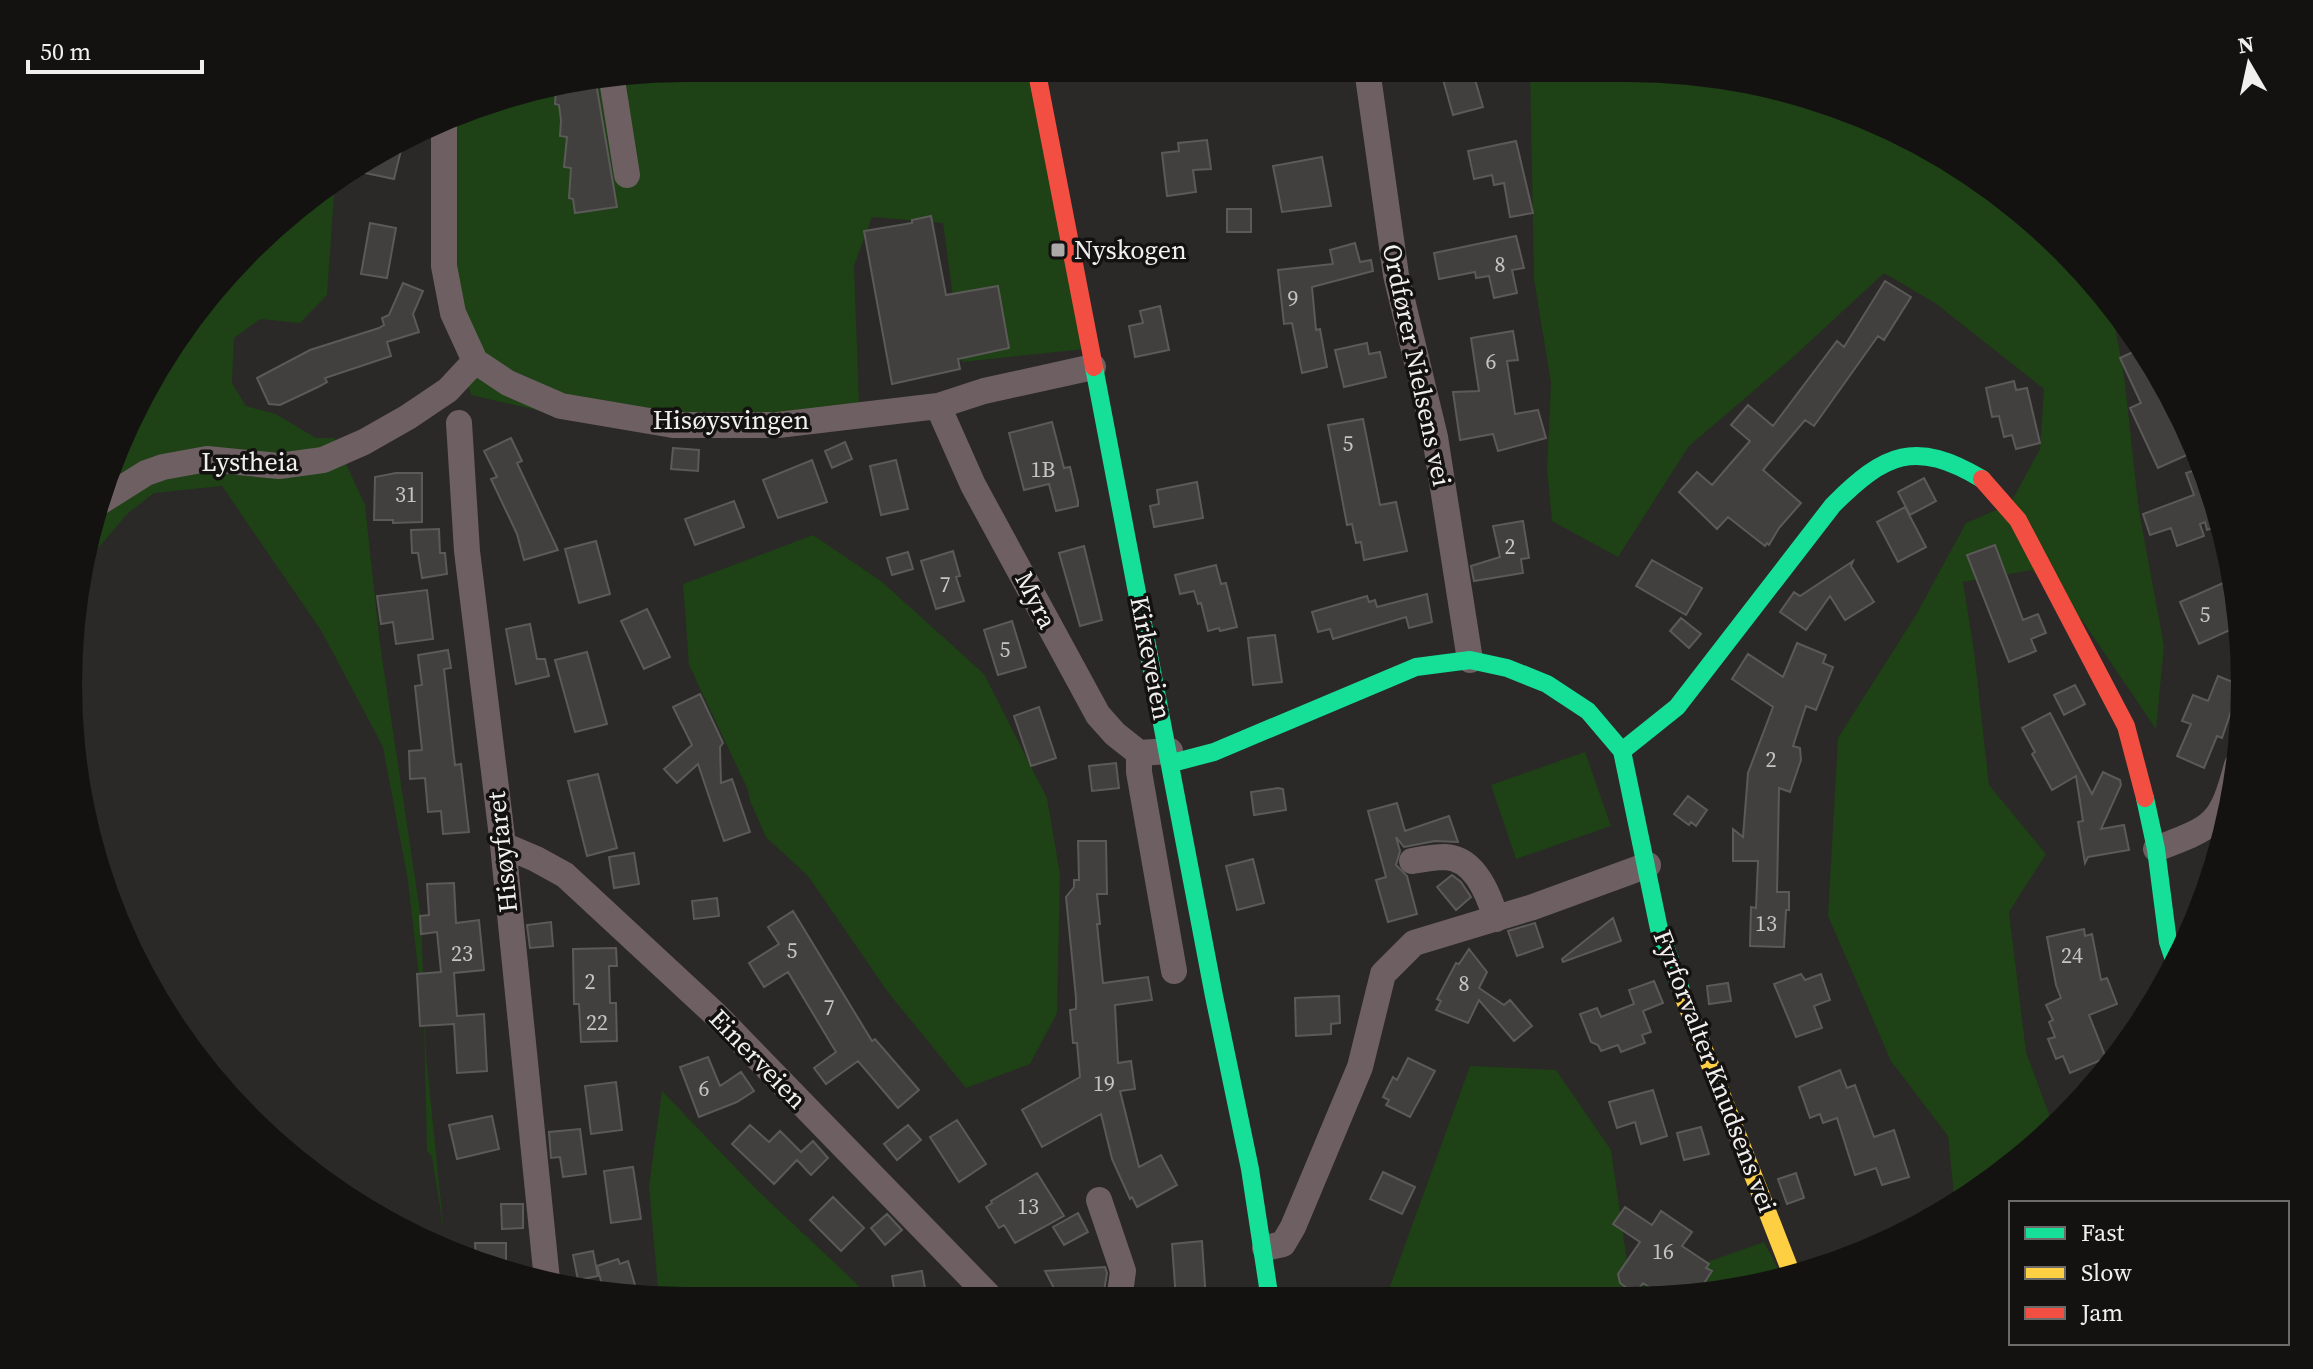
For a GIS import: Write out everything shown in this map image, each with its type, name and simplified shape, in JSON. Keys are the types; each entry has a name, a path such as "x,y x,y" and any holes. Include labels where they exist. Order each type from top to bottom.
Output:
{"street":[{"name":"Kirkeveien","path":"1039,82 1171,757 1206,957 1265,1248 1269,1287"},
{"name":"Ordfører Nielsens vei","path":"1369,82 1396,275 1435,437 1470,660"},
{"path":"613,86 627,175"},
{"path":"444,132 444,266 453,313 475,361"},
{"name":"Hisøysvingen","path":"475,361 508,383 561,406 673,425 778,425 938,406 984,391 1093,367"},
{"name":"Lystheia","path":"113,494 146,473 207,459 279,466 323,460 364,442 408,417 448,390 475,361"},
{"name":"Myra","path":"938,406 973,485 1076,679 1098,715 1139,753"},
{"name":"Hisøyfaret","path":"459,423 467,551 503,845 546,1270"},
{"path":"1622,751 1677,707 1833,505 1861,477 1885,462 1910,457 1932,456 1955,463 1985,481 2018,520 2126,726 2138,765 2156,849 2170,948"},
{"name":"Fyrforvalter Knudsens vei","path":"1171,757 1214,752 1416,667 1470,660 1507,668 1547,684 1588,711 1622,751 1659,929 1673,973 1788,1265"},
{"path":"1171,757 1139,753 1139,772 1174,971"},
{"path":"2156,849 2203,831 2215,817"},
{"name":"Einerveien","path":"503,845 565,875 645,948 716,1015 980,1287"},
{"path":"1412,861 1446,857 1467,866 1481,881 1496,919"},
{"path":"1265,1248 1283,1244 1293,1227 1360,1067 1383,974 1398,956 1414,943 1496,919 1648,865"},
{"path":"1099,1200 1123,1271 1121,1287"}],"green space":[{"path":"1038,82 1084,349 962,362 943,223 872,217 854,266 859,403 744,436 607,426 471,395 441,273 432,138 491,114 567,94 645,83"},
{"path":"1530,82 1668,83 1746,94 1822,114 1895,144 1930,163 1995,207 2055,258 2116,332 2124,375 2139,511 2164,646 2156,729 2082,620 2032,570 1963,582 1989,785 2046,854 2009,912 2026,1052 2050,1116 1995,1162 1954,1191 1948,1136 1891,1061 1828,916 1838,738 1916,615 1966,523 2010,504 2040,449 2044,389 1935,303 1884,273 1791,359 1689,446 1618,557 1552,521 1547,469 1551,383 1534,279"},
{"path":"334,196 327,295 300,323 260,319 234,338 232,383 246,406 276,414 316,438 334,438 365,505 380,644 421,918 426,1055 444,1233 432,1157 427,1151 424,1020 408,881 383,747 322,632 222,486 154,493 127,514 99,548 128,454 144,418 184,350 258,258"},
{"path":"813,535 881,581 984,674 1047,798 1060,874 1057,1013 1030,1064 966,1088 887,991 808,876 766,837 748,790 689,665 683,584"},
{"path":"1585,752 1611,826 1516,859 1491,785"},
{"path":"1470,1066 1556,1070 1611,1150 1631,1287 1390,1287"},
{"path":"662,1091 756,1189 859,1287 658,1286 649,1186"},
{"path":"1764,1242 1777,1268 1707,1282 1637,1287"}],"building":[{"path":"1444,82 1476,82 1483,107 1453,115"},
{"path":"597,89 617,207 575,213 573,199 569,198 571,168 564,167 567,137 560,136 559,105 555,104 555,97"},
{"path":"1207,140 1211,169 1193,170 1196,192 1167,196 1162,153 1179,151 1178,143"},
{"path":"1516,141 1533,213 1510,217 1504,183 1494,185 1492,175 1474,179 1468,151"},
{"path":"400,154 394,179 367,173"},
{"path":"1322,157 1331,206 1282,212 1273,166"},
{"path":"1227,209 1251,209 1251,232 1227,232"},
{"path":"931,216 946,295 998,286 1009,348 958,359 960,369 892,384 864,231 912,223 912,220"},
{"path":"370,223 396,228 387,278 361,274"},
{"path":"1516,236 1524,268 1512,270 1517,293 1494,298 1489,276 1476,278 1475,272 1439,279 1434,253"},
{"path":"1355,243 1360,262 1371,260 1373,271 1312,287 1316,330 1320,329 1327,367 1302,373 1292,323 1284,324 1278,270 1333,264 1330,250"},
{"path":"1885,281 1911,297 1884,340 1878,336 1814,426 1805,420 1763,470 1801,503 1769,545 1767,543 1765,546 1728,517 1717,529 1679,492 1697,472 1712,485 1750,441 1731,425 1748,405 1773,426 1837,341 1844,347"},
{"path":"403,283 423,291 413,314 419,332 387,342 391,356 325,378 327,382 280,405 269,404 257,378 310,350 384,325 382,318 389,315"},
{"path":"1160,306 1169,350 1135,357 1129,326 1143,323 1140,311"},
{"path":"1513,331 1518,360 1507,361 1515,414 1538,410 1546,438 1498,451 1493,434 1460,440 1453,392 1479,391 1471,338"},
{"path":"1367,343 1369,354 1380,352 1386,377 1344,387 1335,350"},
{"path":"2131,353 2169,418 2186,456 2158,468 2130,408 2141,403 2120,358"},
{"path":"2014,381 2016,390 2027,388 2040,443 2016,449 2012,435 2004,437 1999,416 1992,417 1986,388"},
{"path":"1363,419 1380,505 1396,502 1407,551 1364,560 1361,542 1356,543 1352,524 1347,525 1328,425"},
{"path":"1052,422 1064,468 1070,467 1078,501 1078,506 1056,511 1049,484 1024,490 1009,433"},
{"path":"511,438 522,461 517,463 558,550 524,560 517,534 491,479 497,477 484,451"},
{"path":"845,442 852,459 832,468 825,451"},
{"path":"673,448 699,450 698,471 671,469"},
{"path":"812,460 827,502 778,518 763,480"},
{"path":"896,460 908,509 881,515 870,466"},
{"path":"2191,471 2210,529 2207,530 2205,522 2200,524 2204,536 2177,546 2171,528 2150,535 2143,514 2194,495 2186,473"},
{"path":"422,473 422,522 374,520 375,477"},
{"path":"1924,478 1936,501 1910,515 1898,492"},
{"path":"1197,482 1203,518 1154,527 1150,506 1159,504 1157,490"},
{"path":"734,501 744,527 695,545 685,519"},
{"path":"1905,507 1926,547 1898,562 1877,522"},
{"path":"1523,521 1529,558 1521,559 1523,573 1474,581 1471,566 1500,557 1493,526"},
{"path":"439,529 440,553 445,553 447,574 422,578 418,553 412,553 411,530"},
{"path":"596,541 610,594 579,603 565,549"},
{"path":"1995,545 2023,620 2038,614 2046,633 2031,639 2036,651 2009,662 1967,555"},
{"path":"1084,546 1102,620 1080,626 1059,553"},
{"path":"953,551 960,576 956,577 964,601 936,609 921,561"},
{"path":"908,552 913,569 892,575 887,558"},
{"path":"1652,560 1702,588 1686,615 1636,586"},
{"path":"1853,561 1851,566 1874,602 1845,620 1830,596 1806,630 1780,612 1794,592 1800,596"},
{"path":"1216,565 1221,584 1226,583 1237,627 1208,631 1201,603 1198,604 1194,591 1180,594 1175,575"},
{"path":"2222,583 2229,631 2199,644 2180,602"},
{"path":"427,590 433,639 396,644 393,622 381,624 377,596"},
{"path":"1427,594 1432,622 1409,628 1406,617 1333,639 1330,629 1318,632 1312,612 1367,596 1369,602 1375,600 1377,607"},
{"path":"647,609 670,657 644,669 621,621"},
{"path":"1681,618 1701,634 1689,648 1670,631"},
{"path":"1012,621 1026,667 998,675 984,630"},
{"path":"530,624 537,659 545,659 549,676 516,684 506,629"},
{"path":"1275,635 1282,682 1253,685 1248,638"},
{"path":"1797,643 1826,655 1823,663 1833,667 1816,710 1806,706 1793,746 1800,748 1801,760 1790,792 1779,788 1777,892 1789,892 1784,947 1750,946 1751,907 1756,908 1758,861 1733,861 1733,829 1743,837 1748,773 1773,707 1732,679 1748,654 1783,677"},
{"path":"448,650 451,668 444,669 455,765 461,764 469,832 443,834 441,811 428,812 425,778 410,779 409,751 422,750 415,686 422,685 418,655"},
{"path":"587,652 607,724 575,732 555,660"},
{"path":"2218,676 2231,681 2230,714 2222,738 2217,736 2204,768 2177,756 2191,724 2182,721 2193,695 2208,701"},
{"path":"2075,685 2085,704 2064,715 2054,695"},
{"path":"700,694 723,743 720,747 721,783 732,779 750,832 724,841 698,764 677,783 664,769 692,745 673,707"},
{"path":"1039,707 1056,758 1031,766 1014,716"},
{"path":"2050,713 2092,794 2103,772 2120,780 2121,785 2101,829 2124,825 2129,850 2088,857 2085,863 2078,822 2083,821 2076,776 2052,790 2022,728"},
{"path":"1116,763 1119,788 1092,791 1089,766"},
{"path":"598,774 617,848 587,856 568,781"},
{"path":"1283,789 1286,810 1254,815 1251,792"},
{"path":"1688,796 1707,810 1696,826 1691,822 1689,825 1674,814"},
{"path":"1397,803 1405,831 1449,816 1458,842 1435,841 1404,847 1396,837 1400,851 1396,865 1407,876 1417,914 1388,922 1376,880 1386,877 1368,811"},
{"path":"1078,841 1106,841 1107,894 1097,894 1103,983 1148,977 1152,1000 1115,1005 1118,1063 1131,1061 1135,1089 1120,1091 1139,1167 1161,1155 1177,1185 1137,1207 1132,1197 1130,1199 1112,1159 1101,1114 1042,1147 1022,1110 1080,1077 1070,1010 1076,1009 1076,998 1066,897 1074,887 1074,880 1079,880"},
{"path":"634,853 639,884 614,888 609,857"},
{"path":"1253,859 1264,903 1237,910 1226,866"},
{"path":"1452,875 1471,897 1456,910 1437,887"},
{"path":"454,883 456,923 479,920 484,970 454,973 457,1016 484,1014 487,1071 457,1073 454,1024 420,1026 417,974 441,972 437,932 421,934 420,916 429,915 427,884"},
{"path":"717,898 719,916 694,919 692,901"},
{"path":"793,911 872,1041 875,1039 919,1090 898,1108 858,1061 826,1084 814,1068 836,1052 788,972 764,987 749,963 779,944 768,927"},
{"path":"1613,918 1621,941 1563,962 1562,959"},
{"path":"551,922 553,946 530,948 527,925"},
{"path":"1535,923 1543,947 1517,956 1508,931"},
{"path":"2084,929 2085,936 2092,934 2101,980 2107,978 2117,1004 2089,1015 2104,1053 2097,1062 2070,1073 2063,1056 2056,1059 2048,1039 2055,1037 2049,1022 2053,1020 2046,1005 2061,998 2047,937"},
{"path":"616,948 617,966 609,966 610,1003 616,1003 617,1041 581,1042 579,1004 574,1004 573,949"},
{"path":"1469,949 1487,972 1479,988 1504,1005 1510,1000 1532,1026 1514,1041 1479,1000 1468,1023 1436,1010 1441,1001 1437,999 1456,963 1459,964"},
{"path":"1801,974 1805,980 1821,974 1830,1000 1814,1006 1822,1028 1796,1037 1774,984"},
{"path":"1654,981 1663,1003 1643,1011 1651,1032 1642,1035 1645,1043 1621,1052 1618,1045 1601,1051 1598,1045 1591,1042 1580,1014 1597,1008 1601,1017 1634,1004 1629,990"},
{"path":"1728,983 1731,1001 1709,1004 1707,986"},
{"path":"1339,996 1340,1023 1331,1024 1331,1034 1296,1036 1295,998"},
{"path":"708,1057 720,1086 741,1072 754,1091 737,1102 699,1117 680,1067"},
{"path":"1408,1058 1435,1071 1410,1117 1386,1105 1389,1100 1383,1097 1393,1077 1397,1080"},
{"path":"1840,1070 1847,1088 1855,1085 1874,1137 1894,1130 1909,1177 1882,1185 1876,1168 1855,1175 1837,1118 1823,1123 1820,1114 1810,1118 1799,1087"},
{"path":"616,1082 622,1130 591,1134 585,1086"},
{"path":"1653,1090 1667,1136 1641,1144 1635,1122 1617,1128 1609,1102"},
{"path":"492,1116 499,1149 457,1159 449,1125"},
{"path":"957,1120 986,1164 959,1182 930,1137"},
{"path":"750,1125 769,1142 780,1131 801,1152 813,1141 828,1158 811,1175 797,1160 774,1184 732,1144"},
{"path":"908,1125 921,1140 897,1160 884,1144"},
{"path":"1701,1127 1709,1154 1684,1160 1677,1133"},
{"path":"580,1129 586,1174 563,1177 560,1157 551,1158 549,1132"},
{"path":"633,1167 641,1219 611,1223 604,1171"},
{"path":"1383,1172 1415,1187 1402,1214 1370,1199"},
{"path":"1037,1173 1064,1216 1015,1243 1004,1225 999,1228 986,1207"},
{"path":"1796,1173 1804,1198 1787,1204 1778,1179"},
{"path":"833,1197 864,1228 841,1251 810,1220"},
{"path":"501,1204 523,1204 523,1228 502,1229"},
{"path":"1625,1207 1652,1225 1661,1211 1692,1232 1682,1246 1709,1264 1706,1268 1712,1271 1705,1282 1648,1286 1643,1283 1640,1287 1625,1287 1620,1283 1618,1274 1640,1242 1613,1224"},
{"path":"1078,1213 1088,1232 1064,1245 1053,1227"},
{"path":"887,1214 902,1230 885,1245 871,1228"},
{"path":"1202,1241 1205,1287 1175,1287 1172,1244"},
{"path":"475,1243 506,1243 506,1259 491,1255 475,1249"},
{"path":"593,1251 598,1276 577,1277 573,1255"},
{"path":"618,1259 620,1264 628,1261 635,1285 601,1281 597,1266"},
{"path":"1105,1267 1107,1273 1105,1287 1053,1287 1045,1271"},
{"path":"922,1271 925,1287 894,1287 892,1276"}],"traffic: fast":[{"path":"1094,367 1250,1169 1268,1287"},
{"path":"1622,751 1677,707 1833,505 1869,473 1885,463 1919,456 1958,466 1982,479"},
{"path":"1172,763 1214,752 1416,667 1470,660 1507,668 1547,684 1588,711 1622,751 1659,929 1682,993"},
{"path":"2145,798 2156,849 2170,948"}],"traffic: slow":[{"path":"1682,993 1788,1265"}],"traffic: jam":[{"path":"1039,82 1094,367"},
{"path":"1982,479 2018,520 2126,726 2145,798"}],"place":[{"name":"Nyskogen","path":"1058,250"}]}
